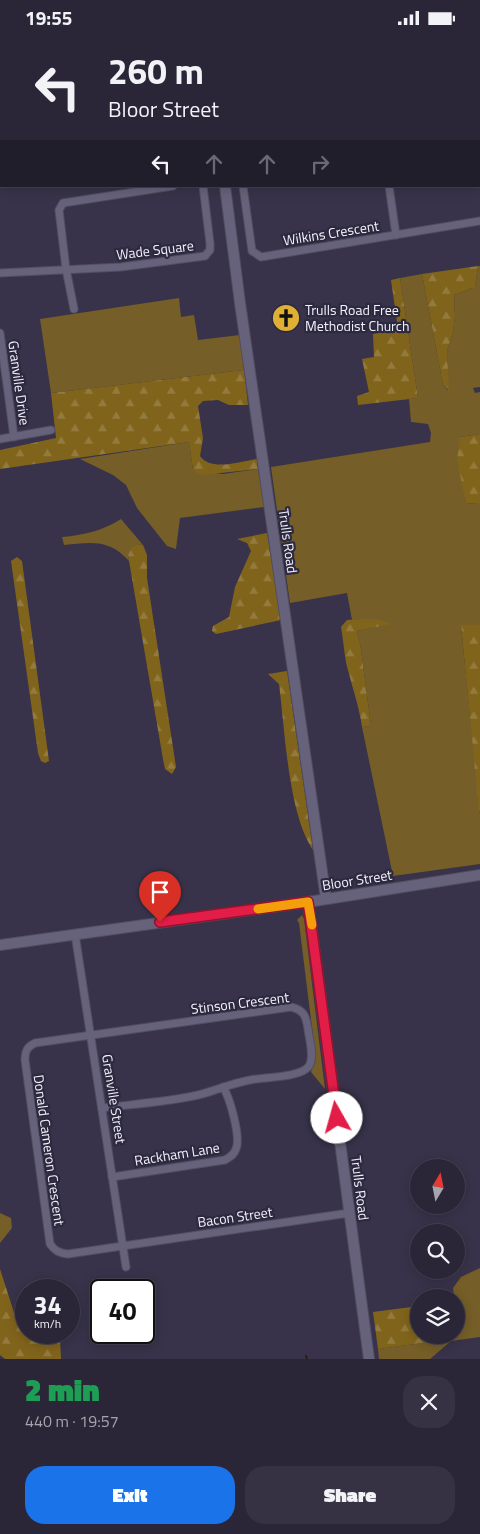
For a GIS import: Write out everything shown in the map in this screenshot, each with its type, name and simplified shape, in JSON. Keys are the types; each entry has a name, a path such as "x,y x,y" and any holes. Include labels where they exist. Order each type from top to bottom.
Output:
{"street":[{"path":"74,309 66,269 59,210 63,203 167,187"},
{"name":"Wade Square","path":"0,273 121,267 205,256 210,249 210,243 203,187"},
{"name":"Trulls Road","path":"225,187 240,303 326,899"},
{"name":"Wilkins Crescent","path":"243,187 252,251 261,257 480,221"},
{"path":"389,187 396,235"},
{"name":"Granville Drive","path":"0,333 14,437"},
{"path":"0,439 51,430"},
{"name":"Bloor Street","path":"0,945 308,902 480,875"},
{"name":"Trulls Road","path":"308,902 368,1359"},
{"name":"Granville Street","path":"75,934 126,1267"},
{"name":"Stinson Crescent","path":"91,1035 291,1007 299,1009 304,1013 312,1058 305,1070 296,1073 251,1079 182,1098 102,1108"},
{"name":"Donald Cameron Crescent","path":"91,1035 35,1043 28,1046 25,1052 48,1234 50,1244 55,1251 61,1253 68,1254 124,1246"},
{"name":"Rackham Lane","path":"112,1177 225,1160 232,1157 237,1148 237,1142 232,1106 223,1087"},
{"name":"Bacon Street","path":"124,1246 350,1213"}],"shaded area":[{"path":"478,266 480,266 480,387 473,388 475,393 480,392 480,434 460,437 466,503 480,504 480,624 461,626 480,814 480,864 393,876 362,727 371,726 357,631 390,624 360,619 352,620 347,593 290,603 271,467 430,442 431,433 428,424 411,422 409,399 418,398 400,278 422,274 443,385 448,390 447,351 453,332 455,316 454,295 475,287"},
{"path":"179,298 181,317 194,315 198,340 240,335 244,370 51,393 40,319"},
{"path":"189,442 193,470 223,474 258,469 264,507 180,518 176,549 167,546 137,508 126,485 113,475 80,459"},
{"path":"121,519 143,545 138,544 128,555 129,561 122,554 107,545 83,543 64,545 62,537 93,532"},
{"path":"302,915 325,1089 311,1072 315,1052 299,923 297,920"},
{"path":"0,1213 11,1218 12,1228 0,1243"},
{"path":"480,1268 480,1337 465,1339 465,1289 453,1288 460,1279 465,1279 465,1275"},
{"path":"415,1344 448,1344 430,1359 379,1359 378,1349"}],"green space":[{"path":"478,266 475,287 454,295 455,316 453,332 447,351 449,390 443,385 422,274"},
{"path":"400,278 418,398 358,405 357,396 369,392 362,359 374,357 373,334 398,329 391,280"},
{"path":"244,370 248,405 229,405 218,400 203,401 198,406 203,438 200,456 211,464 218,465 257,459 258,469 201,475 193,470 189,442 0,469 0,450 56,438 51,393"},
{"path":"480,434 480,504 466,503 457,460 460,437"},
{"path":"267,533 281,620 216,634 212,631 213,626 229,617 235,587 251,551 247,543 237,539"},
{"path":"138,544 143,545 147,555 147,578 176,767 172,774 165,769 128,555 132,548"},
{"path":"17,557 22,561 49,761 45,763 41,761 38,753 11,561"},
{"path":"376,619 392,624 357,631 371,726 362,727 346,662 341,627 347,620"},
{"path":"480,624 480,811 479,811 461,625"},
{"path":"287,671 313,850 298,815 293,793 279,684 268,674"},
{"path":"0,1269 15,1316 15,1344 60,1344 61,1359 5,1359 0,1355"},
{"path":"410,1307 410,1344 415,1344 378,1349 373,1312"}],"slow traffic":[{"path":"258,909 308,902 312,925"}],"place":[{"name":"Trulls Road Free Methodist Church","path":"286,318"}],"route":[{"path":"160,922 308,902 337,1118"}]}
